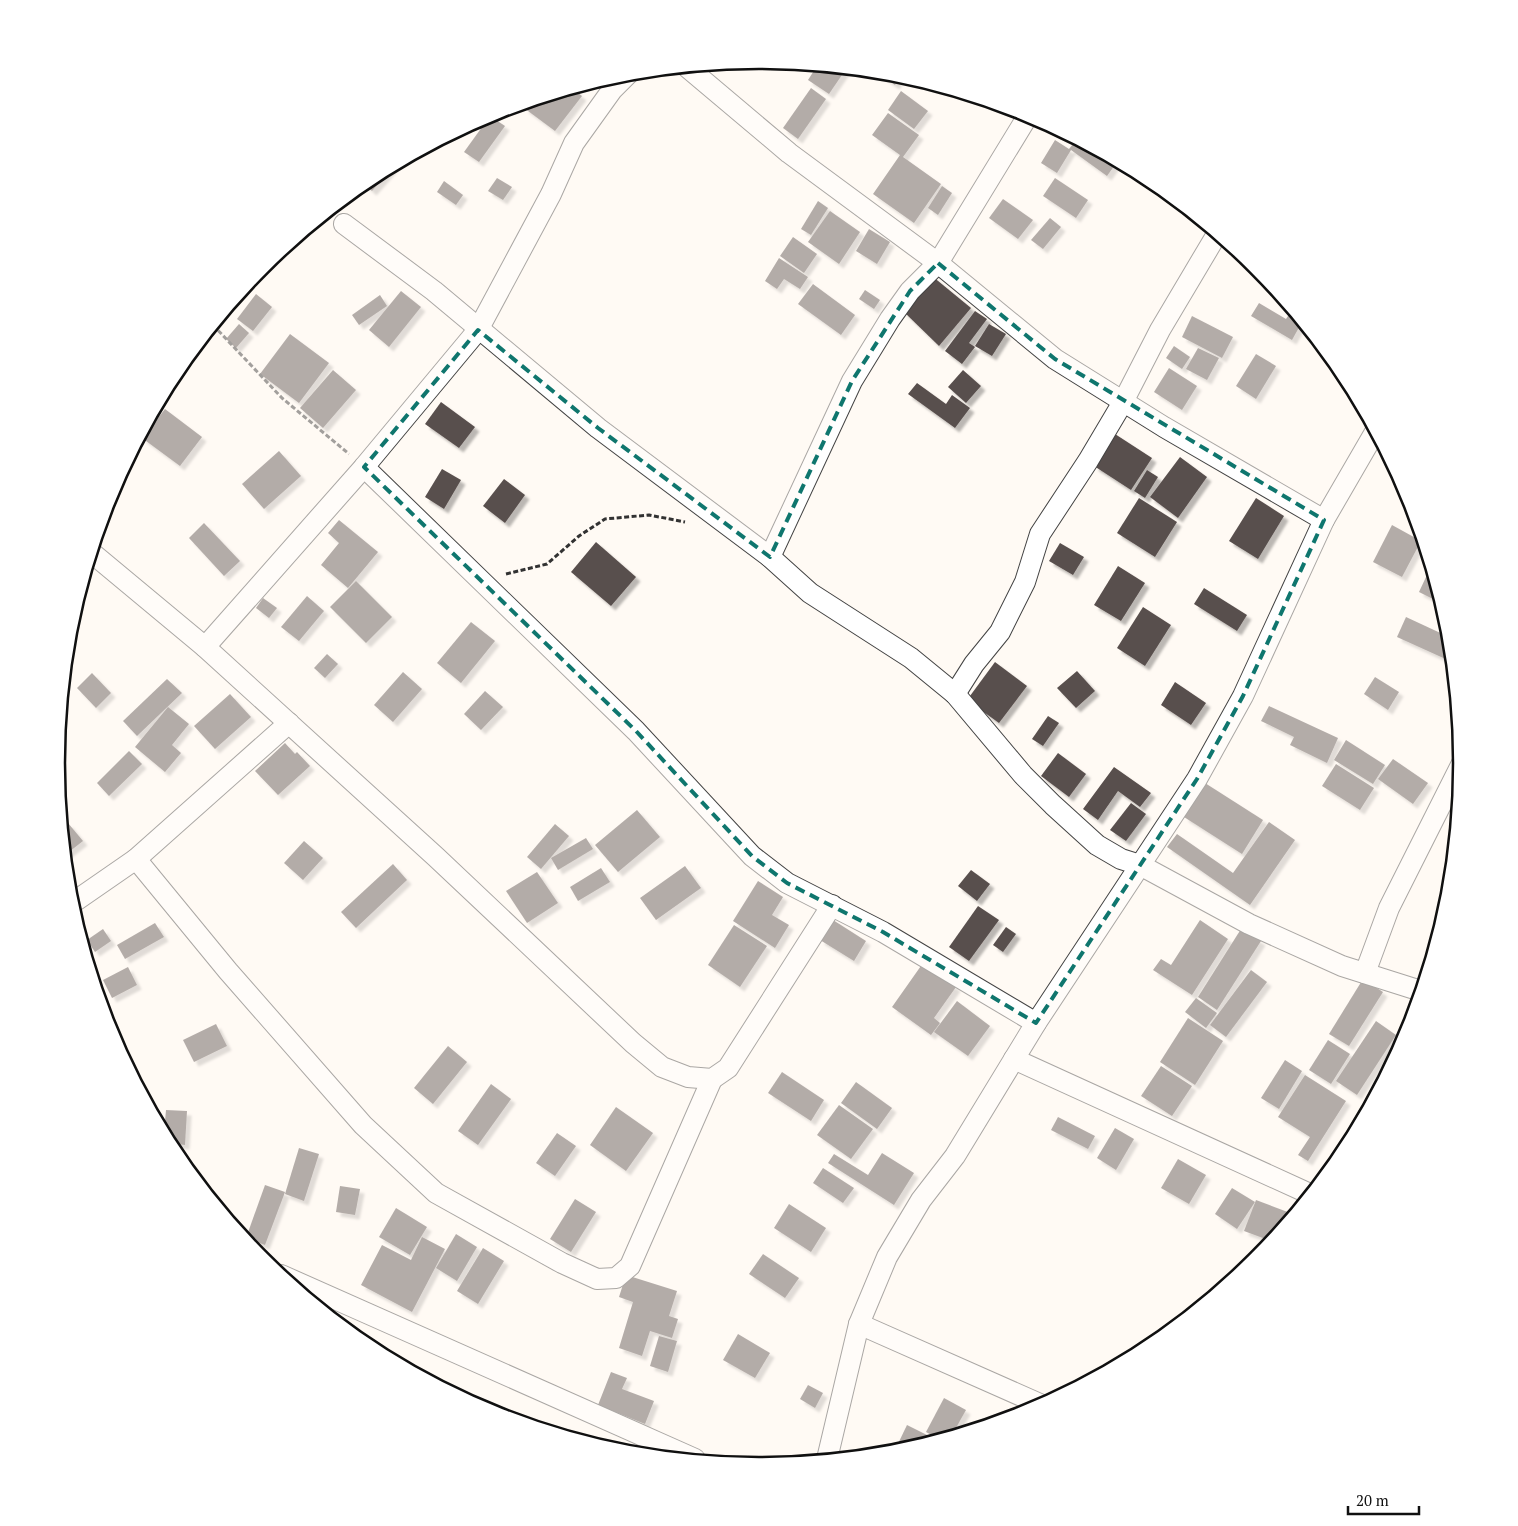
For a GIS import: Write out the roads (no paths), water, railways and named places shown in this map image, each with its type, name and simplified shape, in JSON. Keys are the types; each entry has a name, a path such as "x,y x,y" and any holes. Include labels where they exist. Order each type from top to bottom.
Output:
{"street":[{"path":"693,72 790,153 938,263 1055,359 1123,402 1324,520"},
{"path":"205,647 364,467 478,330 550,194 574,143 619,83"},
{"path":"770,558 852,381 910,290 938,263 1024,122"},
{"path":"344,224 434,291 478,330 598,428 770,558 810,593 911,658 955,694 1023,775 1097,845 1121,859 1140,865 1249,924 1342,966 1415,989"},
{"path":"955,694 974,664 1000,632 1025,582 1040,534 1088,461 1123,402 1160,330 1214,239"},
{"path":"828,1453 859,1324 887,1257 921,1200 955,1156 1036,1023 1197,779 1243,696 1324,520 1372,438"},
{"path":"364,467 636,731 752,856 787,883 832,905 1036,1023"},
{"path":"97,556 205,647 289,723 436,857 633,1043 662,1067 688,1077 712,1079"},
{"path":"78,899 136,859 289,723"},
{"path":"1365,973 1389,908 1453,782"},
{"path":"136,859 228,972 363,1124 436,1193 562,1263 597,1279 616,1278 630,1266 712,1079 728,1068 832,905"},
{"path":"1014,1059 1305,1192"},
{"path":"299,1283 680,1452"},
{"path":"859,1324 1032,1401"}]}
